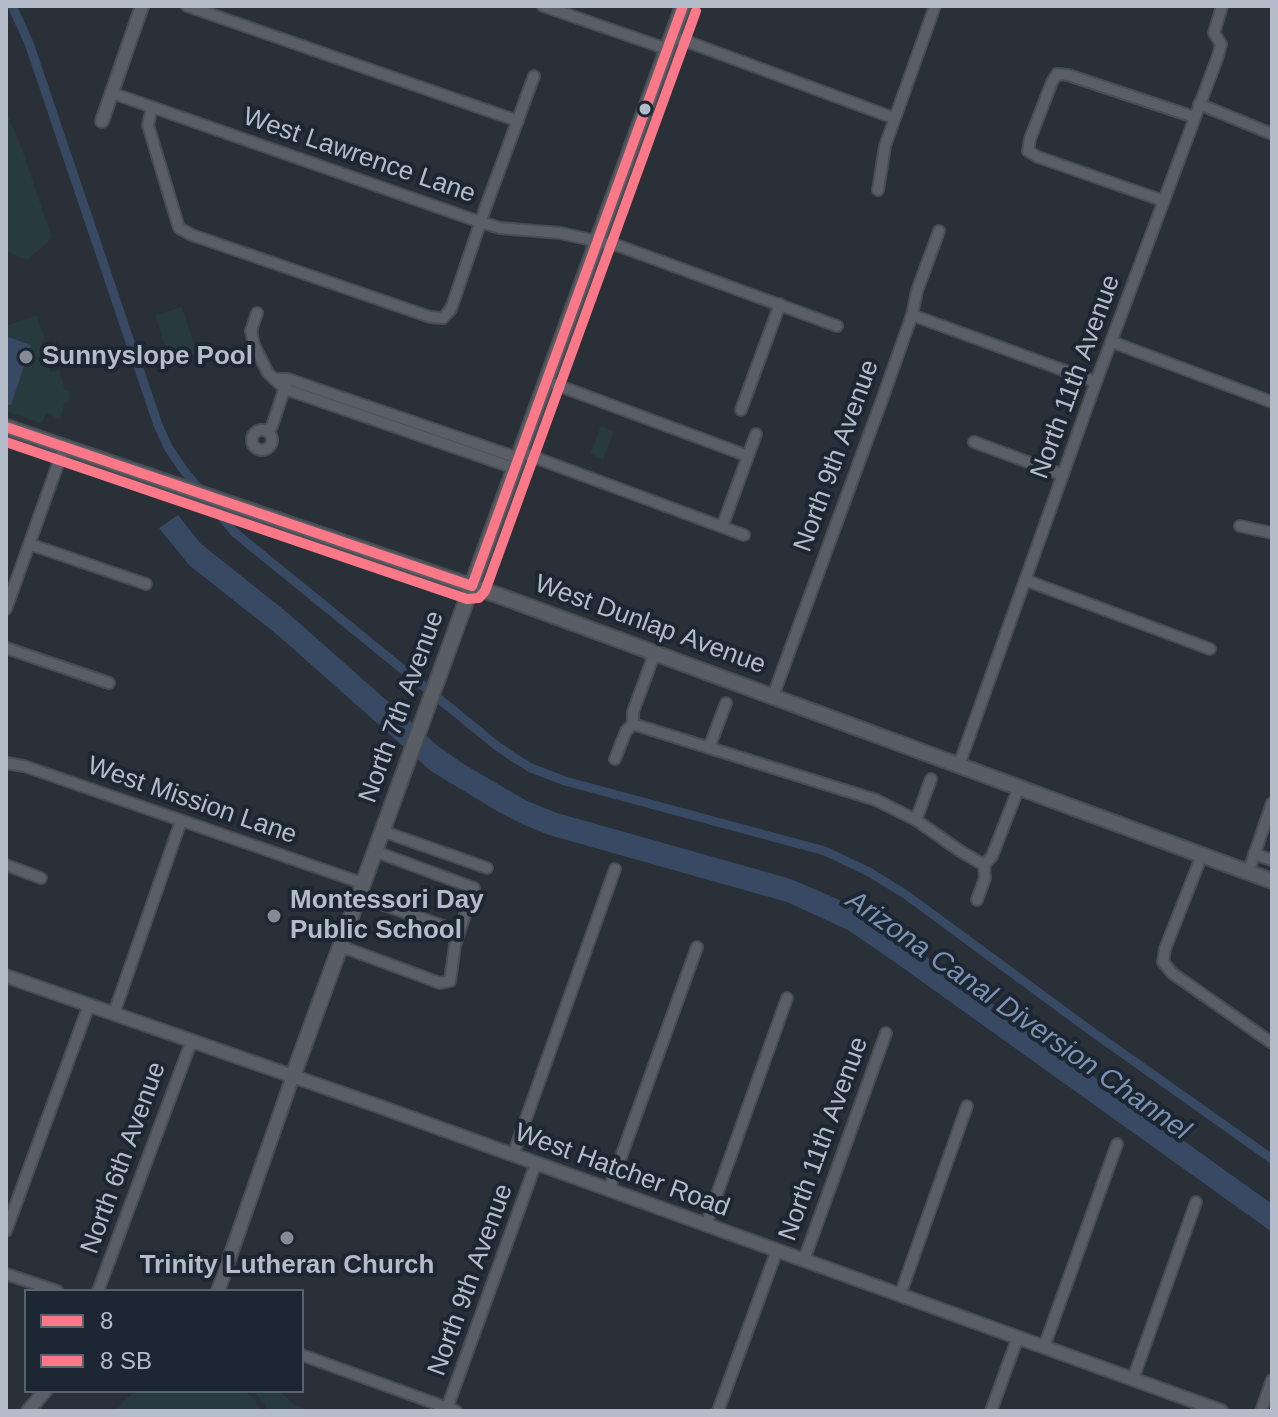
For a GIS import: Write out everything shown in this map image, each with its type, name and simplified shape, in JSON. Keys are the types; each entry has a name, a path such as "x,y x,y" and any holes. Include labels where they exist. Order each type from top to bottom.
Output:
{"main road":[{"name":"North 7th Avenue","path":"293,1076 683,6"},
{"name":"West Dunlap Avenue","path":"6,427 472,586 1272,881"}],"street":[{"path":"102,121 142,6"},
{"path":"187,6 518,121"},
{"path":"543,6 670,42 894,118"},
{"path":"878,190 885,146 935,6"},
{"name":"North 11th Avenue","path":"959,765 1221,44 1214,33 1222,6"},
{"path":"1164,201 1038,157 1028,151 1030,139 1057,74 1194,117"},
{"path":"152,107 148,125 179,228 430,317 443,318 451,309 534,76"},
{"name":"West Lawrence Lane","path":"112,93 480,222 500,228 560,233 619,246 837,326"},
{"path":"1199,104 1272,134"},
{"name":"North 9th Avenue","path":"773,696 912,315 917,291 939,231"},
{"path":"741,410 780,304"},
{"path":"257,313 251,331 252,339 274,379 744,535"},
{"path":"912,315 1096,382"},
{"path":"1112,342 1272,402"},
{"path":"546,381 748,456"},
{"path":"268,432 287,384"},
{"path":"722,527 756,434"},
{"path":"974,442 1063,475"},
{"path":"6,609 64,447"},
{"path":"1240,526 1272,533"},
{"path":"29,544 146,584"},
{"path":"1025,580 1210,649"},
{"path":"6,648 109,683"},
{"path":"615,759 626,731 633,724 633,712 655,652"},
{"path":"709,748 726,703"},
{"path":"633,724 861,794 916,820 984,865"},
{"name":"West Mission Lane","path":"6,763 24,766 181,821 458,931"},
{"path":"916,820 931,779"},
{"path":"977,900 985,878 984,865 992,856 1019,787"},
{"path":"1248,873 1272,803"},
{"path":"114,1013 181,821"},
{"path":"382,831 487,868"},
{"path":"340,946 440,983 450,981 458,931 474,888 374,851"},
{"path":"1254,854 1272,860"},
{"path":"1202,855 1165,949 1163,962 1172,973 1272,1043"},
{"path":"6,865 41,878"},
{"name":"North 9th Avenue","path":"513,1155 615,869"},
{"path":"609,1190 697,947"},
{"name":"West Hatcher Road","path":"6,976 293,1076 1221,1411"},
{"path":"706,1225 787,998"},
{"path":"6,1231 89,1005"},
{"name":"North 11th Avenue","path":"804,1260 886,1033"},
{"name":"North 6th Avenue","path":"99,1289 192,1040"},
{"name":"North 7th Avenue","path":"219,1289 293,1076"},
{"path":"900,1295 967,1106"},
{"path":"1044,1347 1117,1144"},
{"name":"North 9th Avenue","path":"450,1410 536,1163"},
{"path":"1133,1379 1196,1202"},
{"name":"North 11th Avenue","path":"718,1411 777,1250"},
{"path":"6,1274 51,1289"},
{"path":"991,1411 1018,1337"},
{"path":"304,1356 450,1410"},
{"path":"1261,1411 1272,1380"},
{"path":"28,1411 43,1393"}],"green space":[{"path":"6,111 52,238 27,260 6,251"},
{"path":"182,307 197,353 171,365 155,315"},
{"name":"Sunnyslope Pool","path":"37,315 50,372 59,370 65,390 70,395 60,419 46,414 40,423 6,411 6,326"},
{"path":"601,426 614,431 603,459 590,454"},
{"path":"132,1393 246,1393 261,1411 115,1411"},
{"path":"255,1393 282,1393 294,1405 304,1408 303,1411 266,1411"}],"water":[{"path":"8,337 31,345 11,405 6,404"},
{"path":"178,515 200,543 289,614 438,746 462,763 525,800 557,813 791,879 844,902 875,920 1272,1204 1272,1232 848,930 787,902 549,835 497,811 431,771 280,637 189,565 159,528"}],"waterway":[{"name":"Arizona Canal Diversion Channel","path":"12,6 29,43 158,425 182,468 234,532 497,746 531,768 565,781 825,851 869,872 905,894 1272,1159"}],"transit line":[{"name":"8","path":"6,427 472,586 683,6"},
{"path":"6,442 467,599 479,598 485,591 696,11"}],"place":[{"name":"Sunnyslope Pool","path":"26,357"},
{"name":"Montessori Day Public School","path":"274,916"},
{"name":"Trinity Lutheran Church","path":"287,1238"}]}
